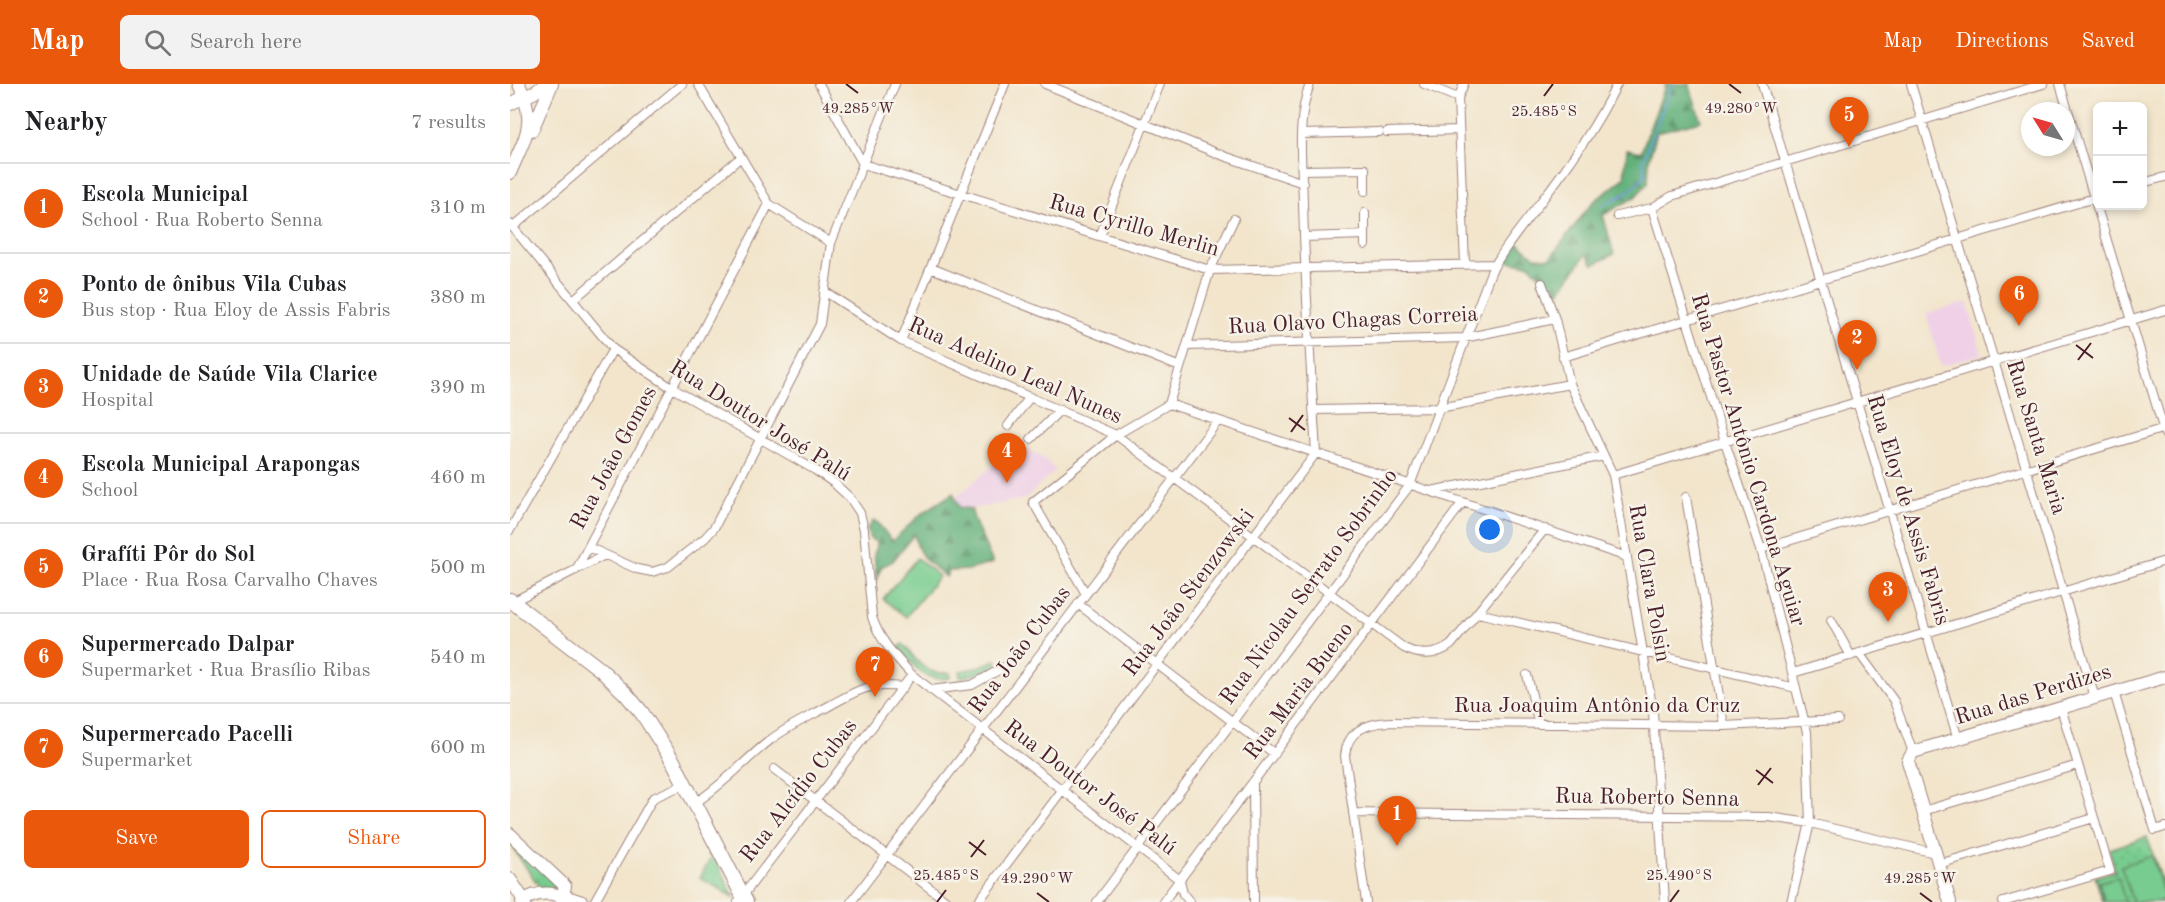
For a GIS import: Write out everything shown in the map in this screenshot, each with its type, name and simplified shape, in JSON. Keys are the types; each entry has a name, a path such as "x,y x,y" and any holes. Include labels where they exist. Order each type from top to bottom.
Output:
{"main road":[{"path":"511,601 591,662 626,694 656,734 685,784 742,899"}],"street":[{"path":"510,173 530,121 525,97 519,84"},
{"path":"510,104 545,84"},
{"path":"518,154 552,84"},
{"path":"511,225 682,84"},
{"path":"698,84 769,204 831,243"},
{"path":"819,84 863,164"},
{"path":"588,547 645,571 660,571 705,538 714,528 820,324 831,243 895,84"},
{"path":"901,341 1005,84"},
{"path":"1045,84 1224,156 1303,183"},
{"path":"1100,236 1160,84"},
{"path":"1310,84 1304,104 1302,170 1304,268 1316,453"},
{"path":"1424,84 1458,98"},
{"path":"1464,84 1458,98 1465,264"},
{"name":"Rua Nicolau Serrato Sobrinho","path":"1097,902 1410,484 1464,338 1495,264 1581,146 1617,84"},
{"name":"Rua Eloy de Assis Fabris","path":"1762,84 1958,739"},
{"name":"Rua Santa Maria","path":"1911,84 2095,698"},
{"path":"1617,216 1652,208 1672,196 2043,84"},
{"path":"2060,84 2093,188"},
{"path":"1302,134 1459,130"},
{"path":"573,300 741,157"},
{"name":"Rua Cyrillo Merlin","path":"863,164 1210,270 1495,264"},
{"path":"1302,170 1365,170 1365,191"},
{"path":"2147,182 2165,177"},
{"path":"1563,357 2093,198"},
{"name":"Rua João Gomes","path":"576,570 769,204"},
{"name":"Rua Pastor Antônio Cardona Aguiar","path":"1652,208 1761,549 1807,732 1810,823 1791,902"},
{"path":"1761,549 2164,430 2100,210"},
{"path":"1365,213 1365,245"},
{"path":"1086,594 1033,502 1116,435 1169,404 1210,270 1234,219"},
{"name":"Rua Doutor José Palú","path":"511,225 613,349 672,388 834,483 856,505 864,530 870,602 875,628 912,675 1180,880"},
{"path":"1304,237 1365,235"},
{"path":"930,268 1180,367"},
{"name":"Rua Clara Polsin","path":"1542,283 1555,319 1570,384 1613,475 1654,725 1665,902"},
{"name":"Rua Adelino Leal Nunes","path":"824,291 901,341 1116,435 1404,648 1421,654 1444,650 1457,639 1478,613"},
{"path":"1613,475 2165,310"},
{"name":"Rua Olavo Chagas Correia","path":"1187,346 1464,338 1555,319"},
{"path":"510,530 514,516 613,349"},
{"path":"1313,410 1439,408 1570,384"},
{"path":"1008,426 1030,397"},
{"path":"1169,404 1627,556"},
{"path":"1030,439 1060,410"},
{"name":"Rua João Cubas","path":"851,902 1218,421"},
{"name":"Rua João Stenzowski","path":"978,902 1316,453"},
{"path":"1429,491 1604,456"},
{"path":"1686,497 1724,726"},
{"name":"Rua Maria Bueno","path":"1163,902 1463,502"},
{"path":"1545,530 1478,613 1796,688"},
{"path":"511,601 605,555"},
{"path":"1793,673 2165,561"},
{"path":"1078,604 1275,754"},
{"path":"1831,620 1855,654 1894,701 1913,752 1908,761 1950,902"},
{"path":"931,690 972,685 1006,666"},
{"name":"Rua Alcídio Cubas","path":"742,899 912,675"},
{"path":"1527,675 1539,724"},
{"name":"Rua das Perdizes","path":"1913,752 2165,677"},
{"path":"695,803 718,788 765,744 794,724 868,686 903,687"},
{"path":"2114,692 2155,830 2165,827"},
{"path":"2003,902 2110,871 2061,708"},
{"name":"Rua Joaquim Antônio da Cruz","path":"1353,813 1345,756 1348,742 1357,731 1368,724 1724,726 1838,720"},
{"path":"1923,811 2078,765"},
{"path":"774,769 948,902"},
{"path":"1253,782 1254,902"},
{"path":"594,902 653,798 685,784"},
{"path":"1353,813 1366,902"},
{"name":"Rua Roberto Senna","path":"1353,813 1769,817 1810,823 1937,859"},
{"path":"1937,859 2094,818"},
{"path":"510,834 563,883 566,889 563,899"},
{"path":"510,879 524,901 543,893 582,902"},
{"path":"1180,880 1183,894 1190,902"}],"shaded area":[{"path":"1967,302 1982,354 1941,366 1926,314"},
{"path":"1019,444 1045,459 1055,470 1025,499 971,509 959,507 956,497"}],"green space":[{"path":"1666,84 1689,84 1701,121 1657,132 1649,159 1648,183 1634,198 1603,215 1614,254 1593,265 1586,254 1560,292 1547,284 1530,265 1506,261 1516,241 1535,257 1550,258 1592,203 1624,178 1627,149 1641,152"},
{"path":"953,493 959,507 971,509 993,563 969,570 949,571 946,577 921,555 914,534 893,561 881,567 877,581 874,554 877,547 875,541 870,539 867,529 873,521 877,522 892,541 921,514"},
{"path":"917,558 939,576 906,617 883,599"},
{"path":"903,644 922,666 933,672 950,673 950,678 933,678 920,672 899,647"},
{"path":"996,660 998,665 976,674 960,677 960,671"},
{"path":"2147,837 2165,889 2165,902 2103,902 2095,877 2115,871 2109,849"},
{"path":"510,840 562,890 541,889 510,844"},
{"path":"713,854 734,897 700,878"},
{"path":"2152,856 2165,899 2157,902 2133,902 2121,866"},
{"path":"2118,877 2125,902 2105,902 2099,882"}],"waterway":[{"path":"1602,206 1627,193 1645,175 1643,161 1672,84"}],"place":[{"name":"Grafíti Pôr do Sol","path":"1849,147"},
{"name":"Supermercado Dalpar","path":"2019,326"},
{"name":"Ponto de ônibus Vila Cubas","path":"1857,370"},
{"name":"Escola Municipal Arapongas","path":"1007,483"},
{"name":"Unidade de Saúde Vila Clarice","path":"1888,622"},
{"name":"Supermercado Pacelli","path":"875,697"},
{"name":"Escola Municipal","path":"1397,846"}]}
